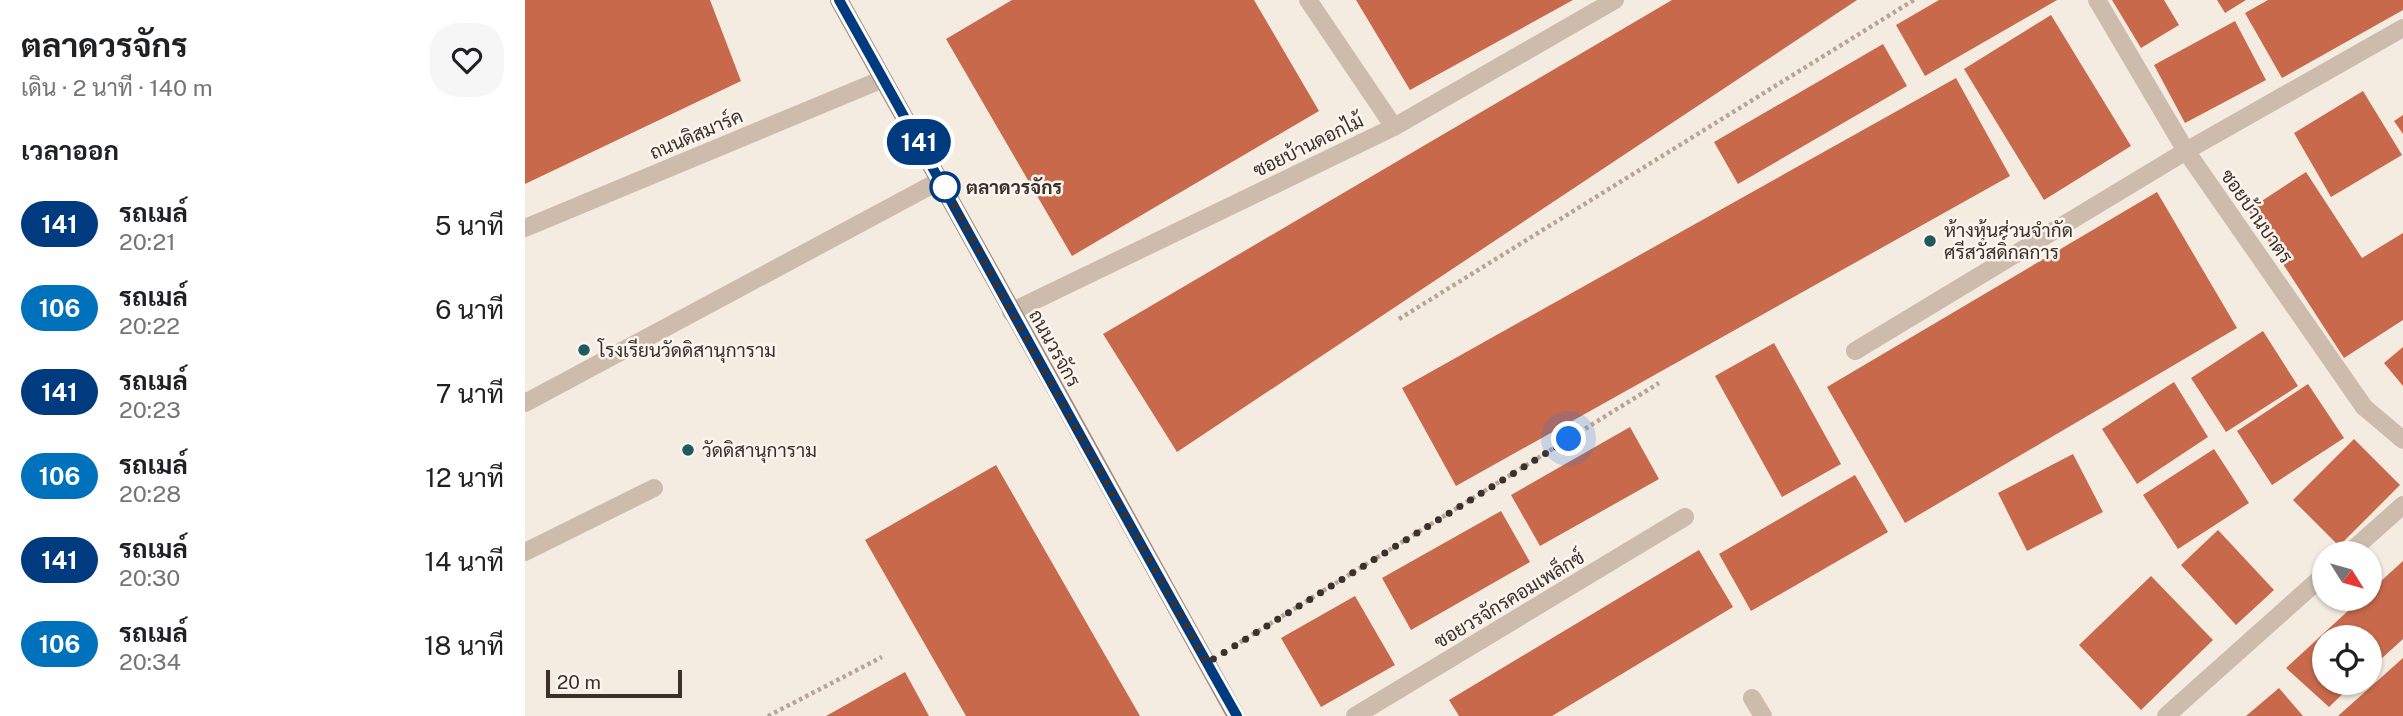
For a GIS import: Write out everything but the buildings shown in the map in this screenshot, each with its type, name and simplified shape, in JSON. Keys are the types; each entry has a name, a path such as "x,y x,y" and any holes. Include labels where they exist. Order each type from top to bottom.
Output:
{"main road":[{"name":"ถนนวรจักร","path":"839,0 1237,716"}],"street":[{"path":"1308,0 1394,127"},
{"name":"ซอยบ้านดอกไม้","path":"1011,312 1394,127 1615,0"},
{"name":"ซอยบ้านบาตร","path":"2097,0 2186,151 2364,407 2403,440"},
{"path":"1855,351 2186,151 2403,28"},
{"name":"ถนนดิสมาร์ค","path":"525,228 883,79"},
{"path":"525,403 941,180"},
{"path":"525,552 653,488"},
{"path":"2362,541 2403,505"},
{"name":"ซอยวรจักรคอมเพล็กซ์","path":"1355,716 1685,517"},
{"path":"2166,716 2312,586"},
{"path":"1752,698 1763,716"}],"path":[{"path":"1399,319 1914,0"},
{"path":"1207,663 1659,383"},
{"path":"768,716 882,657"}],"bus line":[{"name":"141","path":"839,0 1237,716"}],"place":[{"name":"ตลาดวรจักร","path":"945,187"},
{"name":"ห้างหุ้นส่วนจำกัด ศรีสวัสดิ์กลการ","path":"1930,241"},
{"name":"โรงเรียนวัดดิสานุการาม","path":"584,350"},
{"name":"วัดดิสานุการาม","path":"688,450"}],"route":[{"path":"945,187 941,180 1011,312 1207,663 1569,439"}]}
